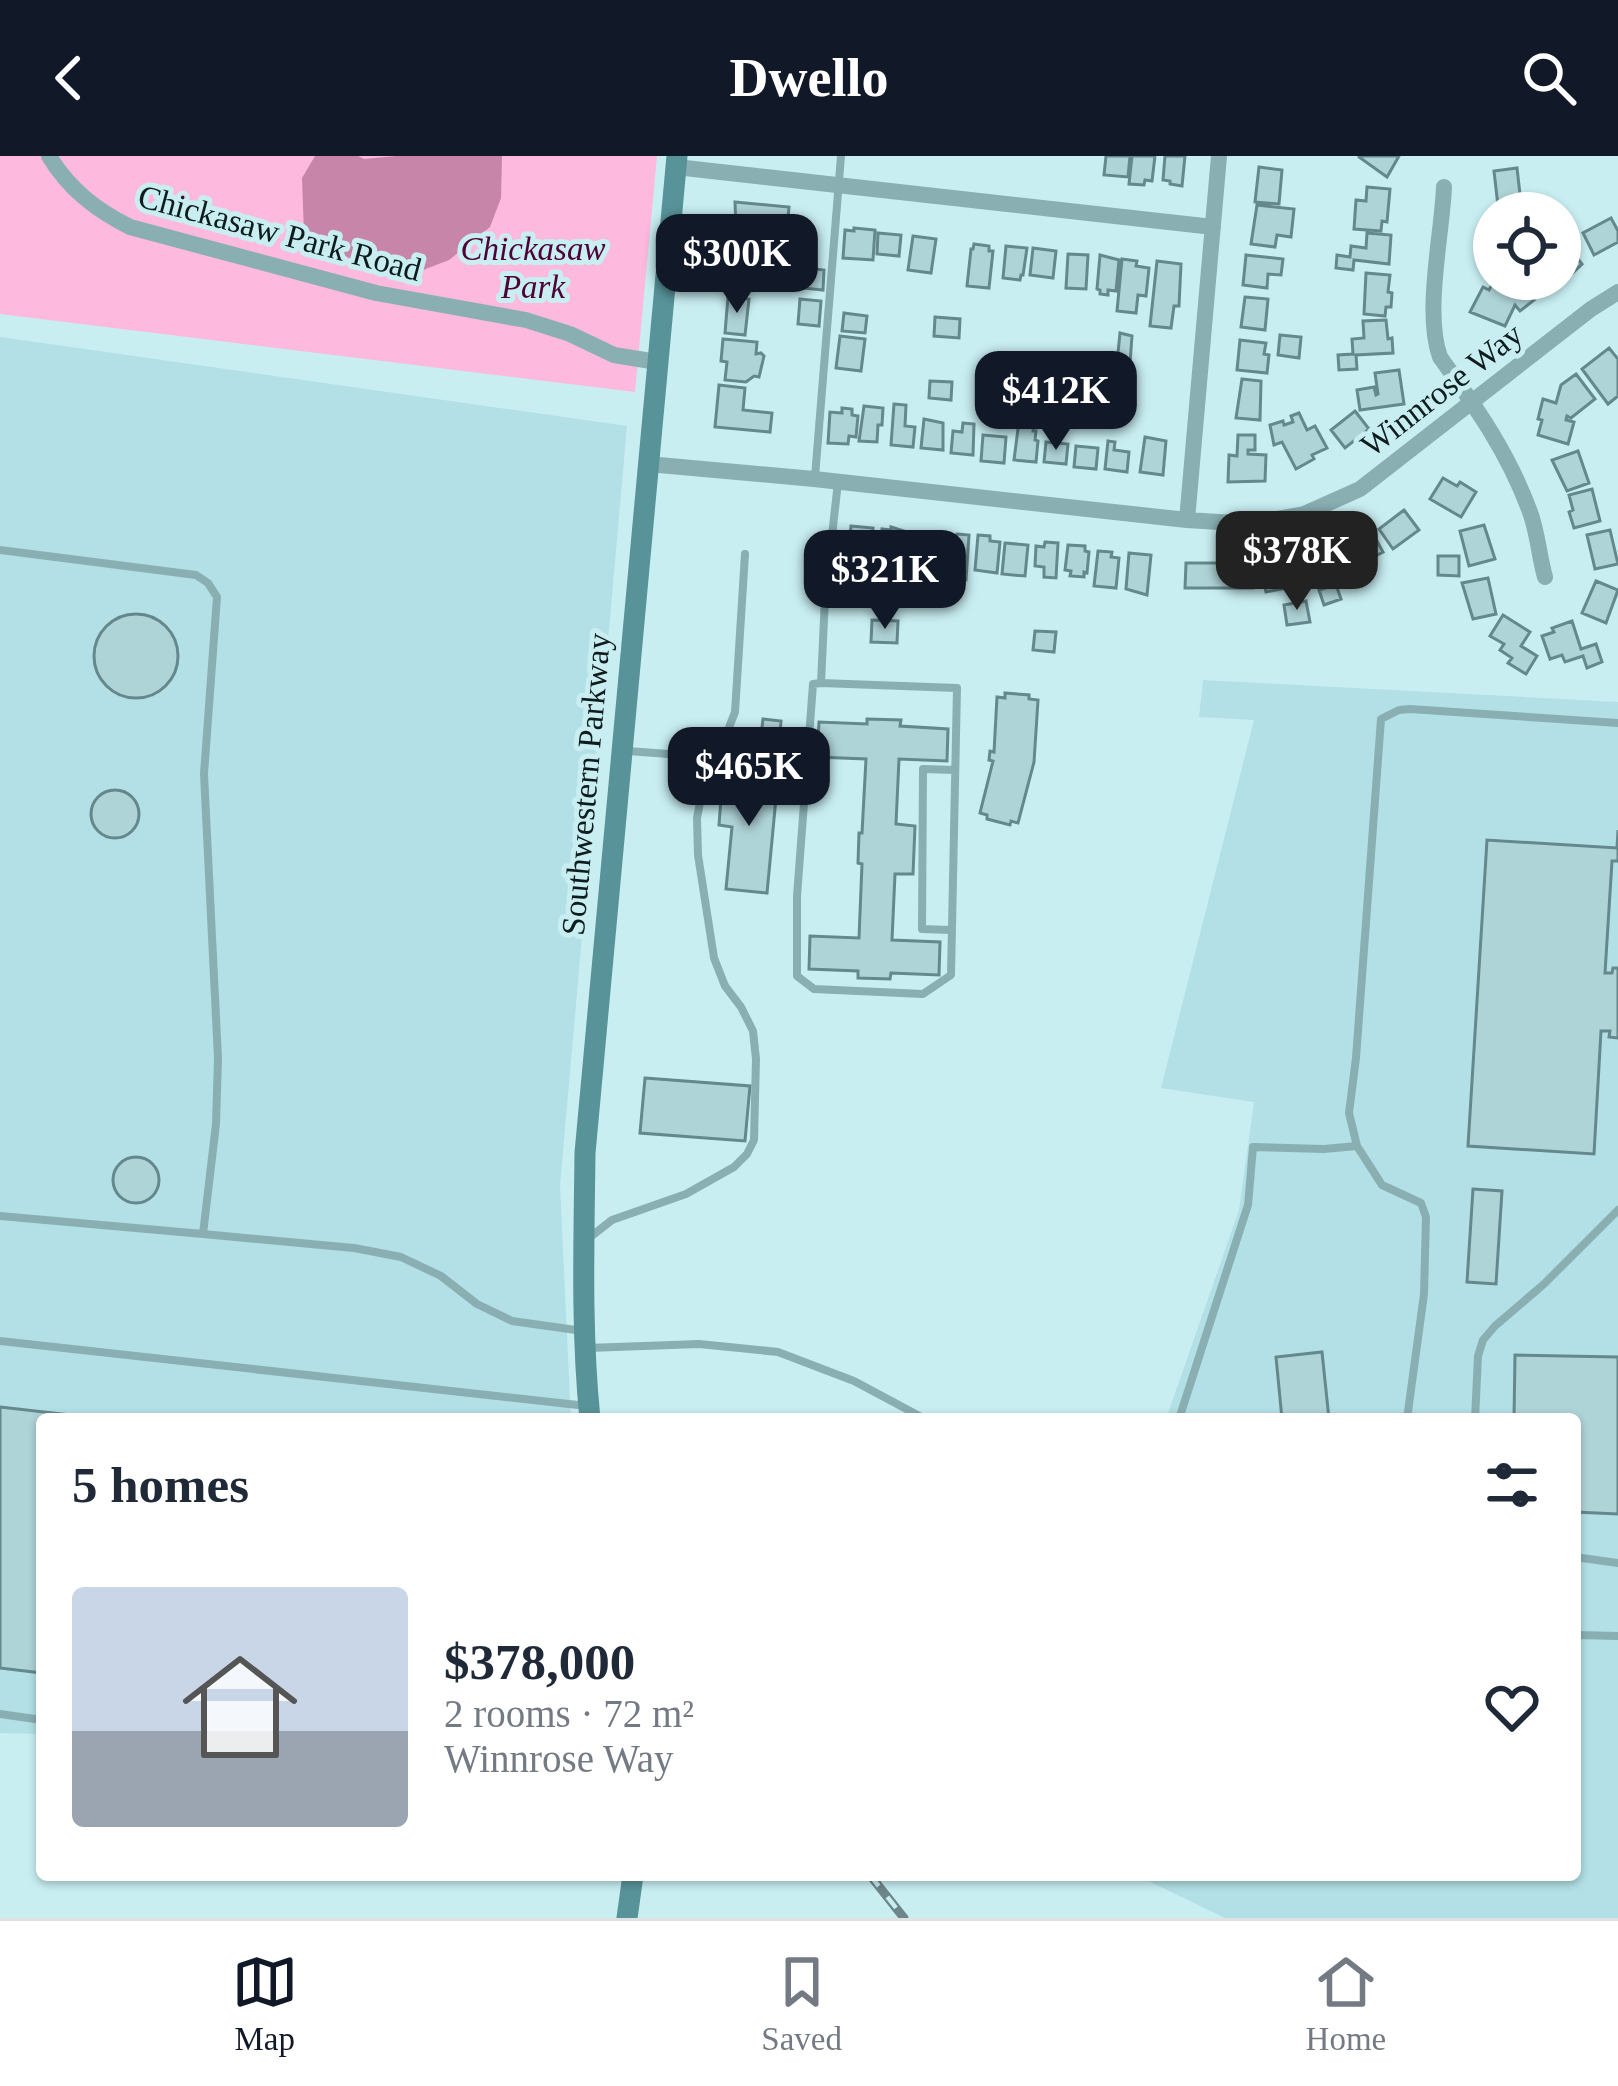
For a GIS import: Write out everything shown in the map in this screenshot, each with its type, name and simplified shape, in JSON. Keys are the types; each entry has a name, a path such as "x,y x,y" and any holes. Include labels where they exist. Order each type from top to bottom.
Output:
{"street":[{"name":"Chickasaw Park Road","path":"50,156 81,195 130,227 376,293 526,320 614,355 657,362"},
{"path":"1187,520 1219,156"},
{"name":"Southwestern Parkway","path":"590,1412 585,1340 585,1153 676,161"},
{"path":"676,161 1213,227"},
{"path":"1444,187 1433,328 1440,357 1489,424 1516,476 1539,540 1545,577"},
{"name":"Winnrose Way","path":"648,464 1187,520 1266,522 1327,506 1372,481 1618,292"},
{"path":"627,1918 633,1881"}],"lane":[{"path":"814,478 841,156"},
{"path":"821,683 838,481"},
{"path":"0,550 196,575 217,597 204,774 218,1058 216,1124 203,1234"},
{"path":"584,1243 612,1220 686,1194 734,1167 754,1140 753,1031 724,986 714,958 697,818 709,757 735,712 746,554"},
{"path":"813,683 957,688 955,770 951,975 922,994 814,989 797,976 797,896 813,683"},
{"path":"1408,1413 1424,1294 1426,1217 1421,1203 1382,1185 1358,1146 1349,1113 1382,719 1410,709 1618,723"},
{"path":"620,751 709,757"},
{"path":"951,930 922,928 923,769 955,770"},
{"path":"1181,1413 1248,1205 1253,1147 1358,1146"},
{"path":"1475,1413 1483,1340 1618,1210"},
{"path":"0,1216 354,1248 401,1257 441,1276 477,1304 512,1322 585,1340 778,1352 854,1381 914,1413"},
{"path":"0,1341 590,1412"},
{"path":"1581,1558 1618,1563"},
{"path":"1581,1635 1618,1636"},
{"path":"0,1714 36,1719"}],"shaded area":[{"path":"315,156 502,156 501,198 490,227 449,260 418,272 372,267 304,234 302,178"},
{"path":"0,337 627,426 560,1186 571,1413 36,1413 36,1734 0,1733"},
{"path":"1203,680 1618,702 1618,1918 1225,1918 1148,1881 1581,1881 1581,1413 1168,1413 1239,1210 1254,1102 1161,1088 1254,720 1199,717"}],"green space":[{"name":"Chickasaw Park","path":"0,156 657,156 635,392 0,314"}],"building":[{"path":"1106,156 1130,156 1128,177 1104,175"},
{"path":"1132,156 1155,156 1152,181 1129,184"},
{"path":"1165,156 1185,156 1182,186 1163,180"},
{"path":"1359,156 1399,156 1387,177 1359,157"},
{"path":"1259,167 1282,170 1279,204 1255,202"},
{"path":"1517,168 1520,192 1496,192 1494,171"},
{"path":"1367,187 1390,189 1387,222 1382,221 1381,231 1354,229 1356,200 1366,201"},
{"path":"735,202 789,207 787,230 736,228"},
{"path":"1257,205 1294,209 1291,237 1277,235 1275,247 1251,244"},
{"path":"1611,218 1618,242 1594,255 1583,233"},
{"path":"845,230 875,230 873,260 843,258"},
{"path":"733,232 762,235 759,261 733,259"},
{"path":"878,233 901,235 899,256 877,254"},
{"path":"1367,233 1391,235 1389,264 1354,260 1353,270 1336,268 1337,255 1350,257 1351,246 1366,248"},
{"path":"913,236 936,239 931,273 908,270"},
{"path":"974,244 993,251 989,288 967,286"},
{"path":"1006,246 1027,248 1020,280 1003,278"},
{"path":"1033,248 1056,251 1053,278 1030,275"},
{"path":"1068,254 1088,255 1086,289 1066,288"},
{"path":"1100,255 1119,260 1116,291 1108,290 1108,295 1097,289"},
{"path":"1246,255 1283,259 1281,275 1268,274 1267,288 1243,285"},
{"path":"1122,259 1149,268 1146,296 1138,295 1136,313 1117,311"},
{"path":"729,260 768,264 766,288 727,285"},
{"path":"1157,261 1181,264 1179,306 1174,306 1171,328 1150,326"},
{"path":"805,268 824,270 823,290 803,288"},
{"path":"1366,273 1390,275 1391,307 1386,307 1385,316 1364,314"},
{"path":"728,297 749,299 745,335 725,333"},
{"path":"1245,297 1268,299 1265,330 1241,327"},
{"path":"800,299 821,301 819,326 798,324"},
{"path":"1476,300 1534,300 1520,311 1515,305 1505,326 1470,312"},
{"path":"844,313 867,316 865,333 842,331"},
{"path":"935,317 960,319 959,338 934,336"},
{"path":"1386,320 1393,353 1356,355 1357,369 1339,370 1338,355 1353,354 1352,339 1364,338 1363,321"},
{"path":"1120,333 1132,336 1130,364 1117,363"},
{"path":"1280,335 1301,337 1299,358 1278,355"},
{"path":"840,336 865,339 861,371 836,368"},
{"path":"723,339 757,342 756,354 764,356 759,377 746,382 725,380"},
{"path":"1240,340 1266,343 1267,373 1237,370"},
{"path":"1609,348 1618,359 1618,396 1608,404 1582,369"},
{"path":"1399,370 1404,404 1360,410 1357,390 1374,387 1376,395 1375,373"},
{"path":"1576,374 1595,399 1571,418 1567,416 1566,420 1574,422 1568,444 1538,435 1543,399 1556,403 1561,385"},
{"path":"1242,379 1261,381 1260,420 1236,418"},
{"path":"930,381 952,382 951,400 929,398"},
{"path":"719,385 745,388 743,410 772,413 770,432 715,427"},
{"path":"894,404 906,405 905,426 915,427 913,447 891,445"},
{"path":"864,406 883,408 877,442 859,441"},
{"path":"842,408 858,416 856,437 849,436 848,444 828,443 830,412 842,413"},
{"path":"1355,411 1369,429 1345,448 1331,430"},
{"path":"1299,413 1307,430 1315,426 1327,448 1296,469 1282,442 1274,445 1270,425 1293,422 1291,416"},
{"path":"924,419 943,423 943,450 921,448"},
{"path":"1019,421 1034,422 1036,462 1014,460"},
{"path":"963,423 974,424 973,455 951,453 953,431 962,432"},
{"path":"983,435 1006,437 1004,463 981,461"},
{"path":"1238,435 1255,435 1255,450 1248,454 1266,455 1265,481 1228,482 1229,455 1237,456"},
{"path":"1145,437 1166,441 1163,475 1140,472"},
{"path":"1108,441 1115,442 1114,450 1129,452 1127,472 1105,469"},
{"path":"1046,442 1068,444 1066,464 1044,462"},
{"path":"1076,446 1098,448 1096,469 1074,467"},
{"path":"1578,451 1589,483 1567,491 1552,460"},
{"path":"1443,478 1476,492 1461,517 1430,499"},
{"path":"1592,489 1600,521 1574,528 1569,495"},
{"path":"1404,510 1419,530 1393,549 1379,529"},
{"path":"1484,525 1495,559 1469,566 1460,531"},
{"path":"851,526 873,528 870,558 848,556"},
{"path":"882,529 904,531 901,564 880,563"},
{"path":"1371,530 1383,552 1354,567 1342,546"},
{"path":"1610,530 1618,564 1595,569 1587,535"},
{"path":"913,535 935,536 933,568 909,566"},
{"path":"969,535 966,580 949,579 944,573 946,537"},
{"path":"978,535 1000,542 997,573 975,570"},
{"path":"1045,542 1058,543 1056,578 1044,577 1044,567 1035,566 1036,546 1044,547"},
{"path":"1005,543 1028,545 1025,576 1002,574"},
{"path":"1068,545 1085,546 1089,552 1084,577 1070,576 1071,571 1065,570"},
{"path":"1332,548 1340,573 1333,576 1341,599 1324,605 1319,590 1329,587 1325,578 1311,583 1303,560"},
{"path":"1098,551 1119,558 1116,588 1094,586"},
{"path":"1129,553 1151,555 1147,595 1126,589"},
{"path":"1438,556 1459,556 1459,576 1438,575"},
{"path":"1231,560 1253,565 1253,588 1185,588 1186,563"},
{"path":"1293,562 1297,586 1266,592 1261,568"},
{"path":"1488,578 1496,614 1473,619 1462,583"},
{"path":"1596,581 1618,590 1606,623 1582,613"},
{"path":"1306,601 1310,622 1287,625 1284,605"},
{"path":"136,614 166,626 178,656 166,686 136,698 106,686 94,656 106,626"},
{"path":"1503,615 1530,632 1521,646 1537,656 1526,674 1508,663 1512,658 1500,650 1504,644 1490,636"},
{"path":"872,620 898,621 897,643 871,642"},
{"path":"1572,621 1581,649 1596,644 1602,662 1587,668 1583,656 1565,662 1562,655 1550,659 1542,636"},
{"path":"1035,631 1056,632 1054,652 1033,650"},
{"path":"1005,693 1038,700 1034,762 1018,823 1011,821 1010,825 980,813 993,761 989,760 990,751 994,752 997,697 1005,698"},
{"path":"763,719 781,721 779,746 760,744"},
{"path":"867,719 948,729 947,761 899,759 896,824 915,826 913,874 895,874 892,940 940,942 939,975 891,973 890,979 858,978 858,971 809,969 810,936 859,938 862,864 858,863 859,833 866,759 817,757 819,722 867,724"},
{"path":"723,772 778,777 767,893 726,889 732,827 719,825"},
{"path":"115,790 132,797 139,814 132,831 115,838 98,831 91,814 98,797"},
{"path":"1618,830 1618,861 1612,861 1605,973 1618,968 1618,1038 1601,1031 1594,1154 1468,1146 1487,840 1617,848"},
{"path":"645,1078 750,1086 745,1141 640,1133"},
{"path":"136,1157 153,1163 159,1180 153,1197 136,1203 119,1197 113,1180 119,1163"},
{"path":"1473,1189 1502,1191 1496,1284 1467,1282"},
{"path":"1322,1352 1328,1413 1281,1413 1276,1357"},
{"path":"1515,1355 1618,1357 1618,1514 1581,1512 1581,1413 1514,1413"},
{"path":"0,1407 53,1413 36,1413 36,1672 0,1668"}],"railway":[{"path":"875,1881 904,1918"}]}
